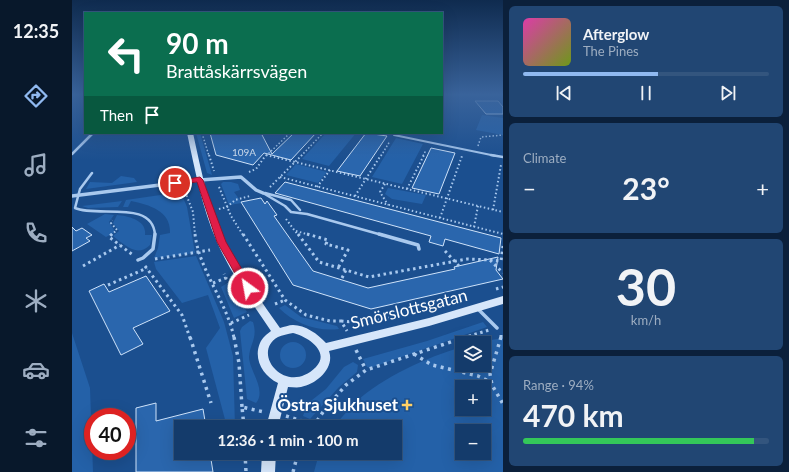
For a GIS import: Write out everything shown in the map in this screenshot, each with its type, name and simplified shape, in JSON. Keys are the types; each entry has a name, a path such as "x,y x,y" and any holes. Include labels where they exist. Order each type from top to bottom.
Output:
{"street":[{"path":"72,154 92,134"},
{"path":"190,134 200,180 222,242 262,310 278,333"},
{"path":"72,196 200,180 241,177 256,190 263,193"},
{"name":"Smörslottsgatan","path":"323,348 429,322 503,300"},
{"path":"293,330 308,333 315,337 323,348 325,359 323,365 316,375 305,381 284,381 271,374 266,369 262,358 264,346 272,336 278,333 293,330"},
{"path":"274,420 284,381"},
{"path":"268,472 269,460"}],"lane":[{"path":"394,135 503,157"},
{"path":"92,173 80,189 75,208 79,210 134,212 141,215 153,224 156,230 153,249 143,258 138,260"},
{"path":"263,193 291,200 300,210"},
{"path":"263,193 270,199 286,206 291,212 307,214 418,245 419,250"},
{"path":"478,308 497,328"}],"path":[{"path":"202,134 226,207 285,300 306,314 330,321 362,323 407,315"},
{"path":"241,177 256,169 266,155 289,134"},
{"path":"322,134 280,177 503,234"},
{"path":"355,196 394,135"},
{"path":"477,150 481,137 503,135"},
{"path":"407,189 429,143"},
{"path":"440,218 464,150"},
{"path":"266,155 503,212"},
{"path":"493,210 503,157"},
{"path":"317,187 330,170"},
{"path":"385,184 380,192 388,205"},
{"path":"174,192 186,194 193,212 196,242 199,254 231,323 239,363 242,407"},
{"path":"219,209 226,207 235,200 263,193"},
{"path":"474,227 478,206"},
{"path":"193,212 200,211"},
{"path":"291,212 286,218 318,262 369,277 467,259 501,261 503,246"},
{"path":"295,231 328,240 326,244 348,250 338,268"},
{"path":"111,238 147,268 182,315 211,403"},
{"path":"83,266 120,246"},
{"path":"143,258 152,260 199,254 210,250"},
{"path":"445,251 459,266"},
{"path":"490,260 503,274"},
{"path":"108,285 147,268"},
{"path":"342,278 346,270"},
{"path":"213,283 226,278 224,274"},
{"path":"495,290 503,286"},
{"path":"275,304 285,300"},
{"path":"231,323 249,315"},
{"path":"341,321 366,370"},
{"path":"318,420 325,409 346,385 366,370 497,328 501,332 502,337 490,368 489,380"},
{"path":"413,354 432,365 478,376 485,380"},
{"path":"491,385 503,404"},
{"path":"245,460 246,472"},
{"path":"293,472 296,460"}],"shaded area":[{"path":"482,116 503,118 503,135 476,130"},
{"path":"196,134 200,134 212,175 207,173"},
{"path":"325,134 355,134 329,166 302,159"},
{"path":"396,138 423,144 402,184 372,177"},
{"path":"296,164 327,172 318,183 286,175"},
{"path":"121,176 134,178 137,182 86,189 90,182 112,183"},
{"path":"223,182 238,184 240,190 234,192 242,203 229,205 221,184"},
{"path":"388,188 426,195 422,204 392,199 385,194"},
{"path":"174,193 182,195 187,207 195,253 154,258 158,248 160,235 170,233 167,219 158,210 152,207 131,201 128,207 123,207 126,200"},
{"path":"122,201 118,207 88,208 82,206"},
{"path":"105,214 114,215 109,222 114,230 114,233 106,237 87,224"},
{"path":"117,215 126,216 140,222 145,230 145,235 152,235 150,245 145,249 131,249 113,236 119,231 113,223"},
{"path":"196,256 224,322 233,356 235,420 225,420 206,348 220,328 208,295 182,303 156,269 154,262"},
{"path":"229,282 247,312 234,318 221,287"},
{"path":"285,305 301,317 337,326 339,329 331,330 314,328 299,322 279,308"},
{"path":"250,321 253,322 255,332 249,357 260,392 256,403 247,399 240,331 242,327"},
{"path":"483,322 487,327 461,336 455,336 455,338 370,368 367,367 363,359 427,341"},
{"path":"72,333 90,388 91,408 84,408 84,460 93,460 93,472 72,472"},
{"name":"Östra Sjukhuset","path":"503,338 503,472 314,472 318,460 402,460 402,420 339,420 356,402 379,384 420,362 455,349 455,372 491,372 491,340"},
{"path":"293,342 302,346 306,355 302,364 293,368 284,364 280,355 284,346"},
{"path":"353,362 358,365 357,372 339,387 310,419 303,416 307,404 326,389 344,367"}],"building":[{"path":"210,134 262,134 272,154 293,134 315,134 291,160 264,153 253,165 216,155"},
{"path":"365,134 387,136 360,176 337,171"},
{"path":"431,148 455,153 439,194 412,188"},
{"path":"285,182 501,238 499,254 445,239 443,246 429,242 431,236 275,193"},
{"path":"261,198 265,204 267,201 277,215 274,216 313,271 368,288 455,269 454,267 498,257 496,270 503,279 371,309 293,285 241,202"},
{"path":"72,227 76,231 82,228 92,235 86,238 90,241 72,251"},
{"path":"146,276 170,311 133,328 143,344 121,355 89,291 104,284 109,292"},
{"path":"156,403 156,421 203,409 205,420 174,420 174,460 211,460 213,472 136,472 136,408"}],"place":[{"name":"Östra Sjukhuset","path":"407,405"}],"route":[{"path":"175,183 200,180 222,242 248,288"}]}
